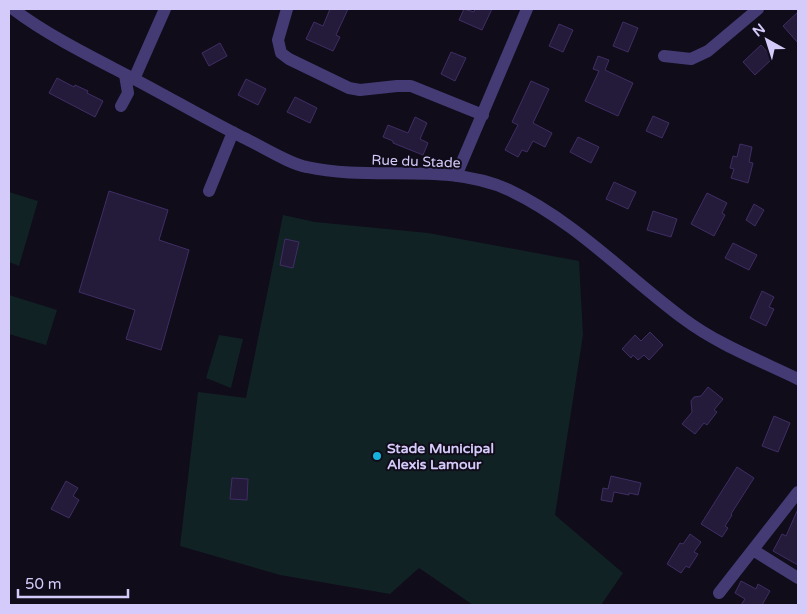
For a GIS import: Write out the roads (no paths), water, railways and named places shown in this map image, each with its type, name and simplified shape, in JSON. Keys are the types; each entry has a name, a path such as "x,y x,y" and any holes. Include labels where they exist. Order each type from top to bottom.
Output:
{"street":[{"name":"Rue du Stade","path":"14,9 59,38 129,77 304,167 336,173 456,176 484,181 507,190 540,207 578,233 685,320 707,334 798,380"},
{"path":"121,106 128,93 129,77 165,9"},
{"path":"287,9 278,40 281,53 288,59 349,88 360,90 411,86 483,115"},
{"path":"456,176 527,9"},
{"path":"664,56 691,59 708,51 758,9"},
{"path":"209,191 233,132"},
{"path":"719,593 798,492"},
{"path":"753,550 798,578"}],"place":[{"name":"Stade Municipal Alexis Lamour","path":"377,456"}]}
